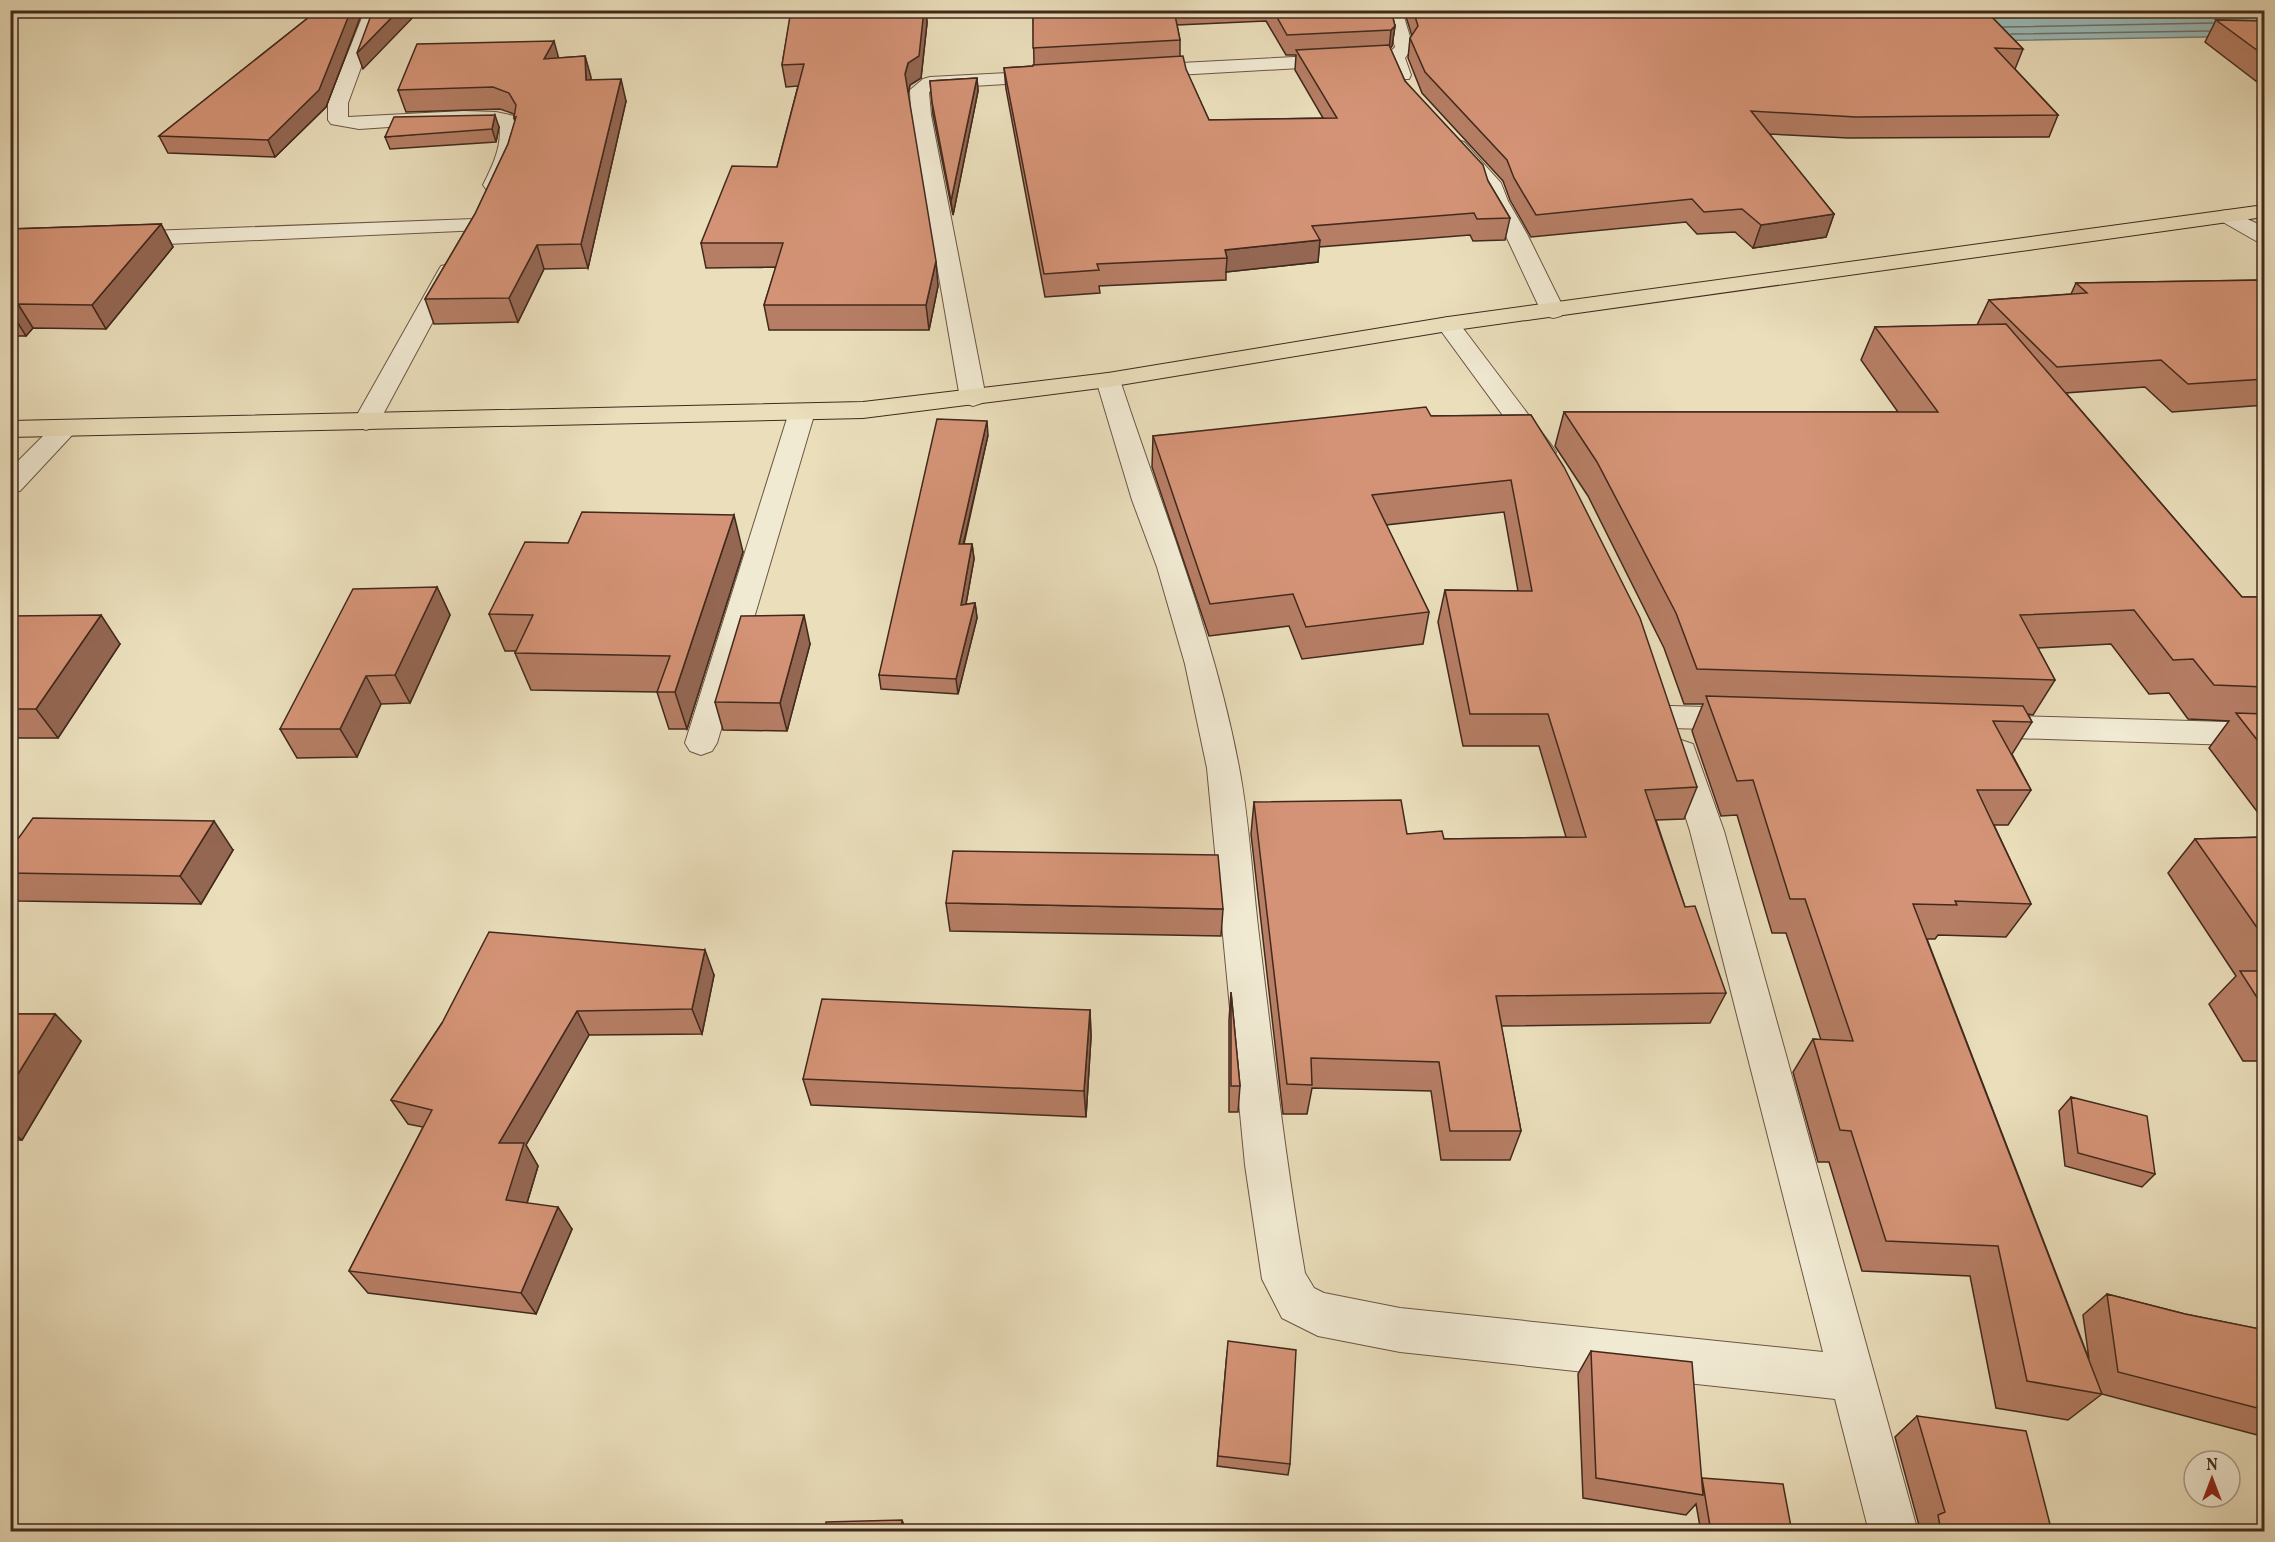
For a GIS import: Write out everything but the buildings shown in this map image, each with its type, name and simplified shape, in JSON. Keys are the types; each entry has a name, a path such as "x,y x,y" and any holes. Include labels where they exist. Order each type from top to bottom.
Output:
{"main road":[{"path":"10,429 863,410 1108,380 1448,324 2265,211"}],"street":[{"path":"366,422 480,213 503,166 511,127 507,120 500,117 356,123 338,120 338,103 374,10"},
{"path":"1125,72 1395,57 1404,47 1393,10"},
{"path":"1395,57 1411,96"},
{"path":"973,398 921,115 919,90 930,83 940,82 1066,76"},
{"path":"1443,131 1491,183 1497,201 1516,234 1553,311"},
{"path":"105,239 480,213"},
{"path":"2229,216 2265,236"},
{"path":"1448,324 1534,437 1559,477"},
{"path":"1108,380 1146,500 1171,567 1197,653 1223,768 1266,1165 1284,1279 1298,1303 1318,1314 1400,1330 1853,1378"},
{"path":"701,743 802,412"},
{"path":"10,485 65,428"},
{"path":"1658,683 1707,831 1894,1532"},
{"path":"1670,717 1777,720"},
{"path":"1955,725 2265,735"}],"water":[{"path":"1946,11 2264,11 2264,36 1978,41"}]}
